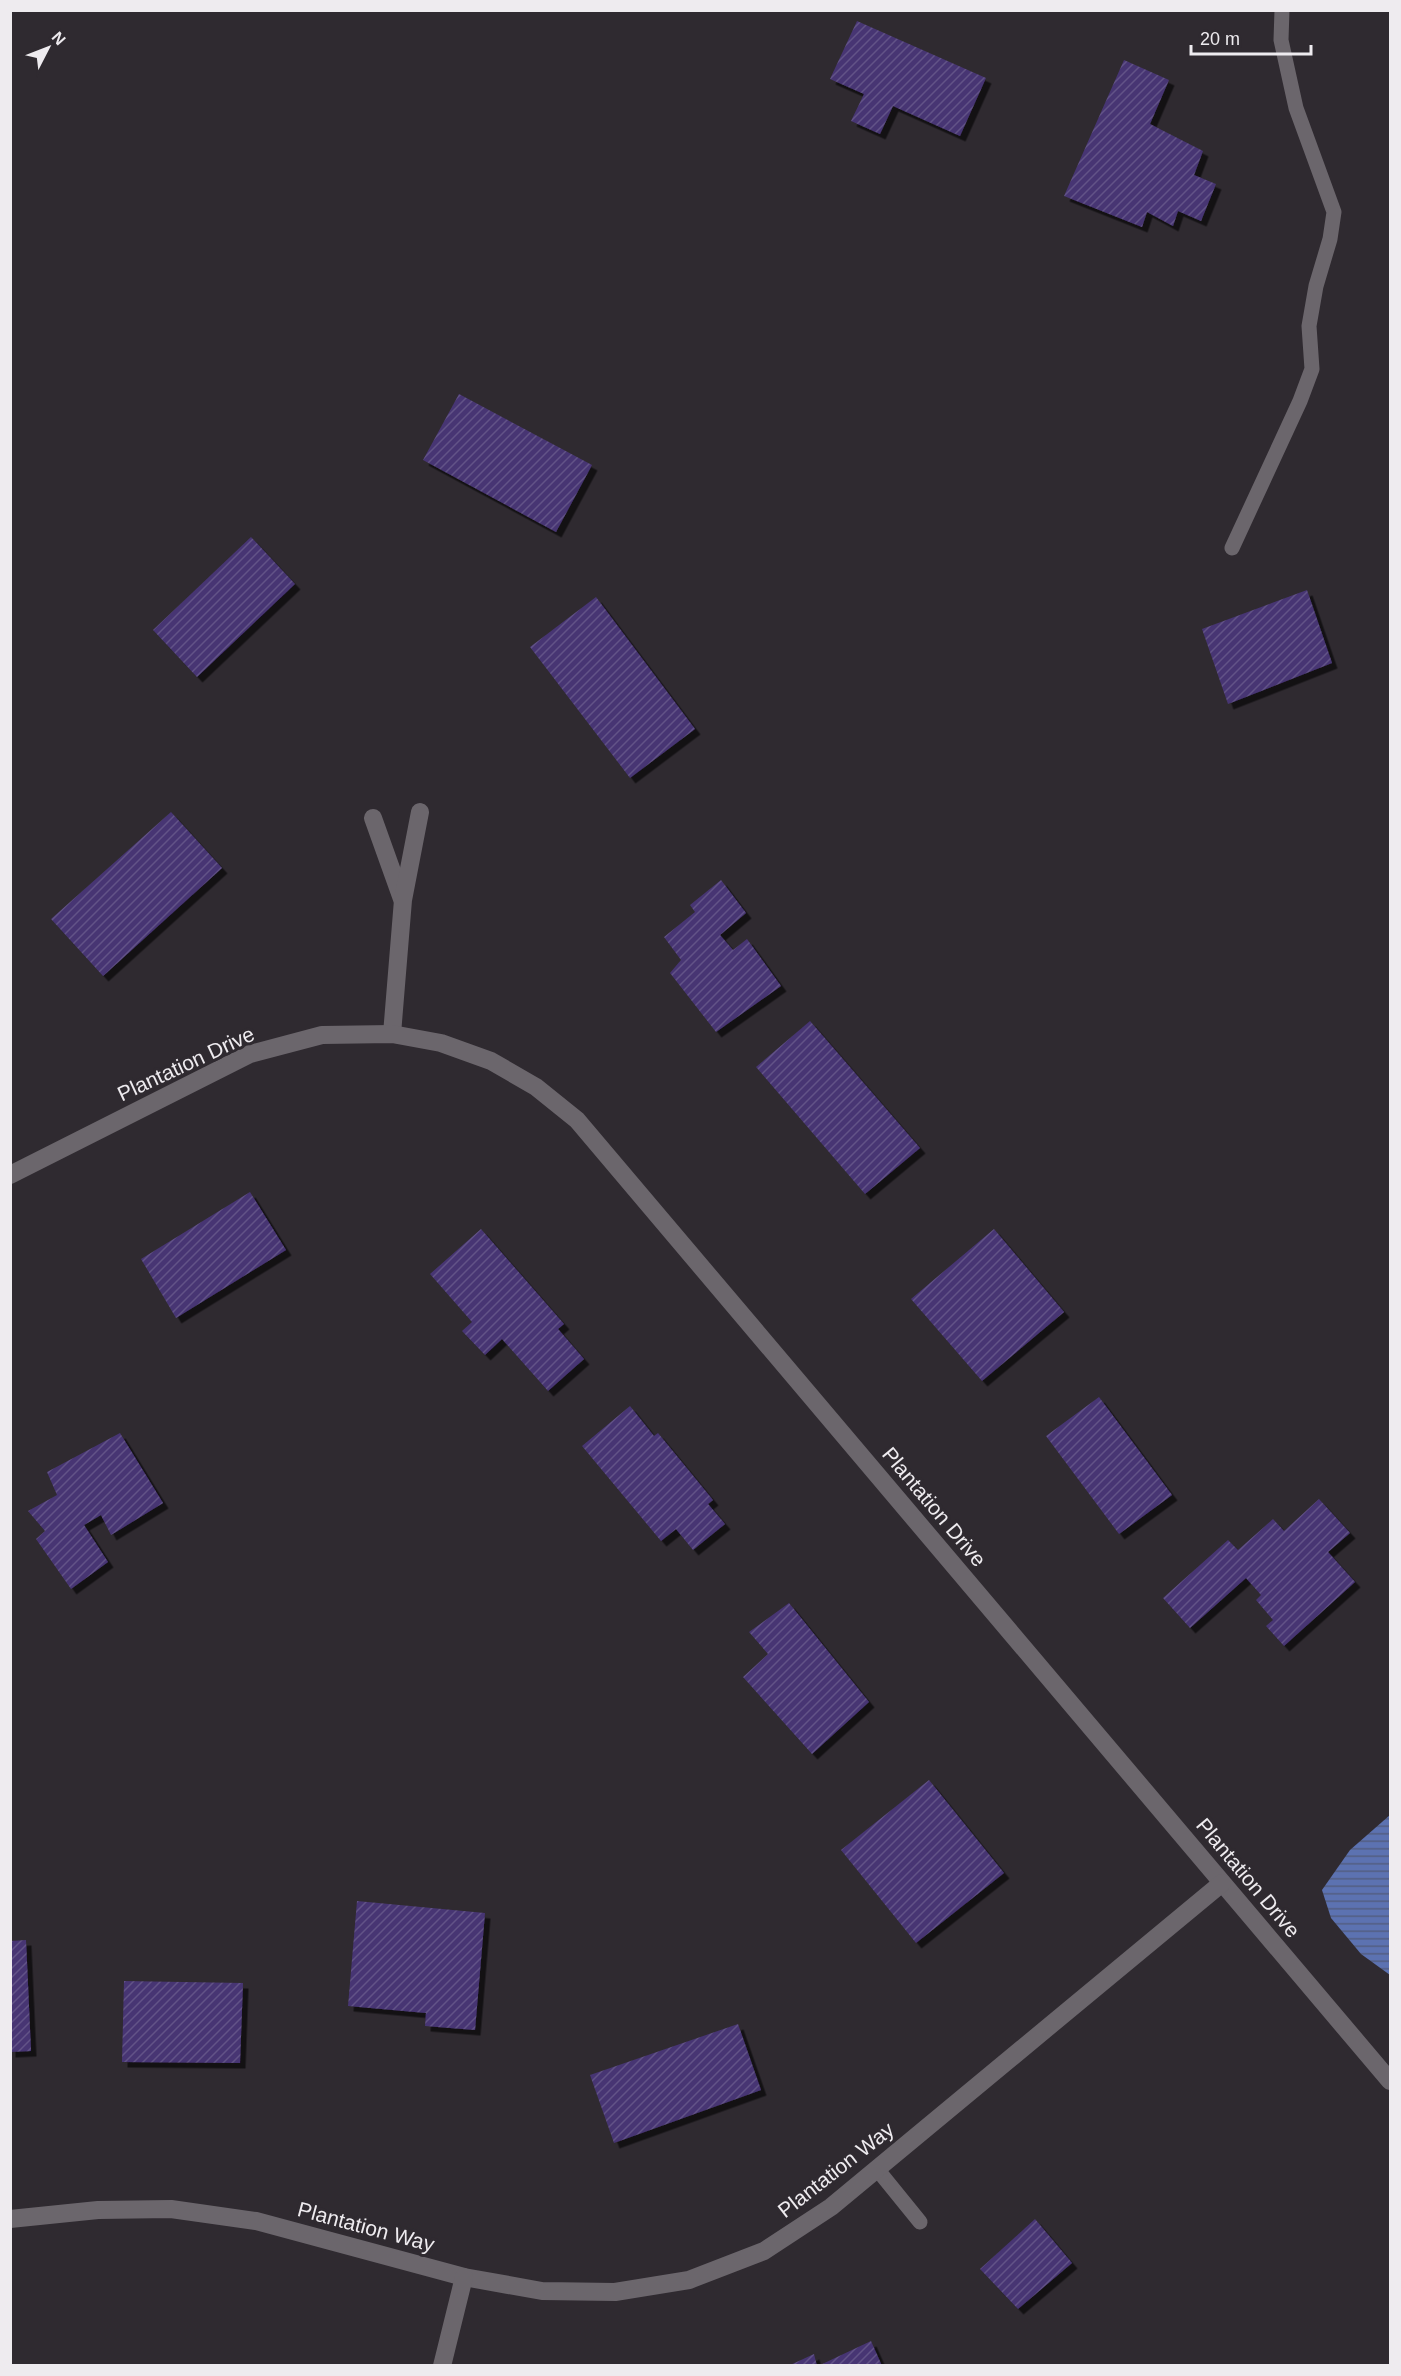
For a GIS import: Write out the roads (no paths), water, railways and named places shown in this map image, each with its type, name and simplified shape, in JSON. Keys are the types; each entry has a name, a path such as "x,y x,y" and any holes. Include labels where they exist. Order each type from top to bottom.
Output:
{"street":[{"path":"392,1034 403,900 420,813"},
{"path":"373,818 403,900"},
{"name":"Plantation Drive","path":"10,1175 250,1054 322,1035 392,1034 441,1043 491,1061 536,1087 577,1120 1390,2082"},
{"name":"Plantation Way","path":"10,2219 98,2210 171,2209 256,2221 464,2277 542,2291 615,2292 688,2280 764,2251 831,2207 1222,1883"},
{"path":"442,2366 464,2277"}],"lane":[{"path":"1232,548 1300,401 1312,369 1309,326 1316,286 1330,239 1334,212 1296,108 1281,40 1282,10"},
{"path":"877,2169 920,2222"}],"water":[{"path":"1390,1815 1390,1975 1361,1954 1331,1918 1322,1890 1350,1850"}]}
